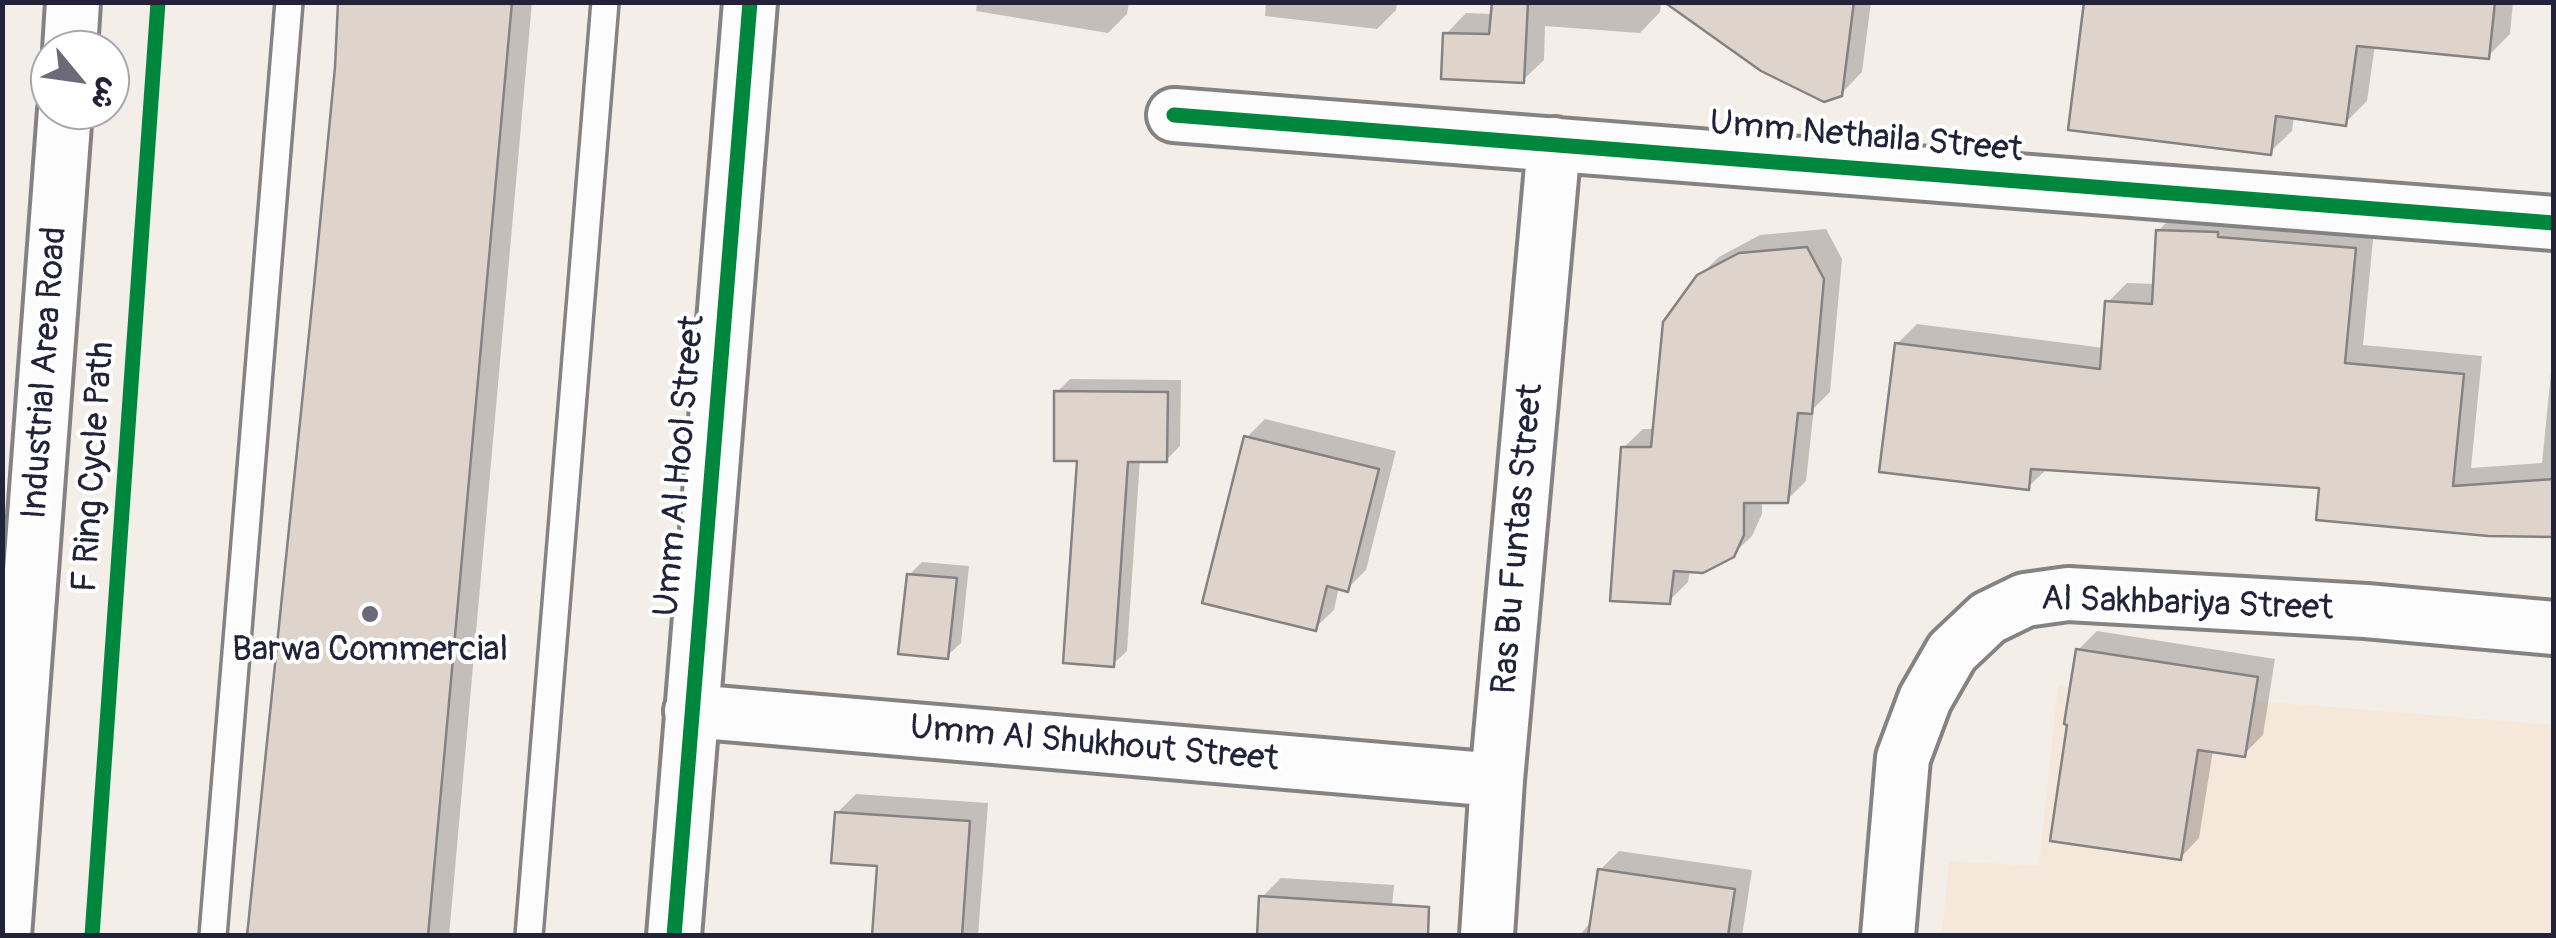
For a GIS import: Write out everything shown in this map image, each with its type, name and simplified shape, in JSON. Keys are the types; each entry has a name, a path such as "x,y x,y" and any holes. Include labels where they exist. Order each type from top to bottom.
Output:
{"street":[{"path":"72,30 74,2"},
{"name":"Umm Al Hool Street","path":"674,936 750,2"},
{"name":"Umm Nethaila Street","path":"1174,115 2554,223"},
{"name":"Industrial Area Road","path":"4,936 64,130"},
{"name":"Ras Bu Funtas Street","path":"1487,936 1497,780 1554,144"},
{"name":"Al Sakhbariya Street","path":"1888,936 1904,758 1925,699 1952,652 1988,618 2025,600 2068,594 2366,611 2554,628"},
{"name":"Umm Al Shukhout Street","path":"691,710 1497,780"}],"lane":[{"path":"213,936 289,2"},
{"path":"529,936 604,2"}],"shaded area":[{"path":"2058,685 2553,725 2553,935 1942,936 1949,861 2039,866"}],"building":[{"path":"338,2 512,2 428,936 247,936 314,286"},
{"path":"1492,2 1528,2 1524,83 1441,79 1443,33 1489,34"},
{"path":"1664,2 1854,2 1842,96 1824,102 1761,71"},
{"path":"2084,2 2495,2 2489,59 2357,46 2346,126 2276,116 2271,155 2068,130"},
{"path":"2156,230 2218,232 2218,237 2356,248 2345,363 2464,374 2453,486 2554,479 2554,537 2488,536 2316,520 2319,488 2031,469 2029,490 1879,472 1895,343 2100,369 2105,301 2152,304"},
{"path":"1807,247 1824,279 1812,414 1798,413 1788,503 1744,503 1744,535 1734,557 1703,573 1674,571 1670,604 1610,601 1621,447 1651,447 1663,322 1697,275 1739,253"},
{"path":"1054,391 1168,392 1167,462 1128,462 1114,667 1063,663 1077,461 1054,461"},
{"path":"1244,436 1379,469 1348,592 1327,586 1316,631 1202,603"},
{"path":"907,574 957,578 948,659 898,654"},
{"path":"2076,649 2258,677 2245,757 2198,750 2181,860 2050,841"},
{"path":"835,812 970,821 962,936 872,936 877,866 831,863"},
{"path":"1598,869 1735,889 1728,936 1588,936"},
{"path":"1259,896 1429,907 1428,936 1257,936"}],"cycle path":[{"name":"F Ring Cycle Path","path":"92,936 158,2"},
{"path":"674,936 750,2"},
{"path":"1174,115 2554,223"}],"place":[{"name":"Barwa Commercial","path":"370,614"}]}
